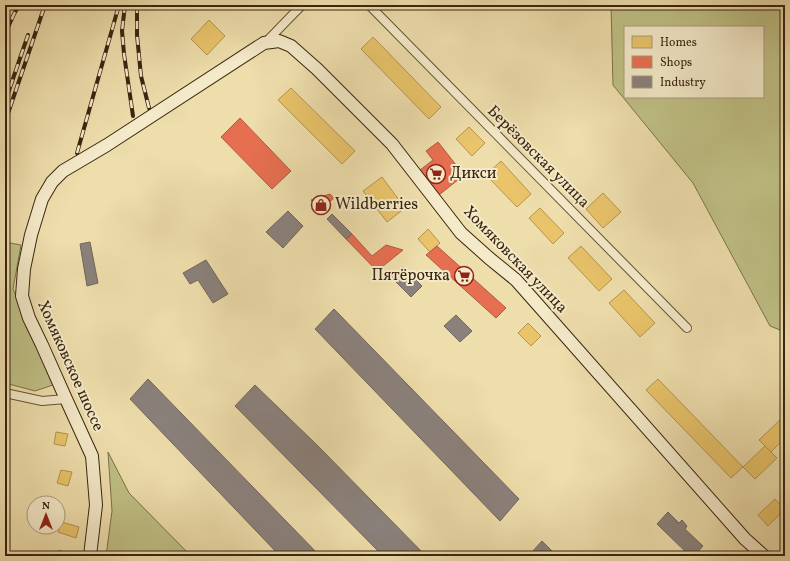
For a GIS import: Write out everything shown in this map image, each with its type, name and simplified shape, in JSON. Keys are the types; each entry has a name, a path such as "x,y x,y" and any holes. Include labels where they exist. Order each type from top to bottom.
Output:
{"street":[{"path":"264,43 302,5"},
{"name":"Берёзовская улица","path":"369,5 687,328"},
{"name":"Хомяковская улица","path":"264,43 279,41 291,46 317,69 392,144 461,233 516,280 745,538 764,556"},
{"name":"Хомяковское шоссе","path":"90,556 96,505 92,456 29,318 22,296 24,269 31,236 42,199 52,182 63,171 107,145 264,43"},
{"path":"5,393 42,401 66,399"}],"green space":[{"path":"611,5 785,5 785,332 770,326 693,183 613,85"},
{"path":"5,242 21,245 13,289 53,385 35,391 5,383"},
{"path":"108,452 129,493 191,556 106,556 112,511"}],"building: Homes":[{"path":"209,20 225,36 207,55 191,39"},
{"path":"373,37 441,107 429,119 361,49"},
{"path":"291,88 355,151 342,164 278,100"},
{"path":"469,127 485,143 472,156 456,139"},
{"path":"501,161 531,194 517,207 486,175"},
{"path":"382,177 405,208 387,222 363,191"},
{"path":"603,193 621,212 603,228 586,209"},
{"path":"540,208 564,233 553,244 529,218"},
{"path":"428,229 440,243 430,252 418,239"},
{"path":"581,246 612,279 599,291 568,258"},
{"path":"624,290 655,323 640,337 609,303"},
{"path":"528,323 541,336 531,346 518,333"},
{"path":"658,379 743,467 731,478 646,390"},
{"path":"781,419 785,423 785,438 771,452 759,440"},
{"path":"56,432 68,434 65,446 54,444"},
{"path":"765,446 777,458 755,479 743,467"},
{"path":"61,470 72,472 68,486 57,483"},
{"path":"775,499 785,509 768,526 758,515"},
{"path":"66,523 79,527 76,538 66,535"},
{"path":"59,550 74,556 57,556"}],"building: Shops":[{"path":"240,118 291,171 272,189 221,137"},
{"path":"438,142 464,175 439,195 420,170 433,160 426,151"},
{"name":"Wildberries","path":"330,194 334,198 320,210 311,200"},
{"path":"352,234 372,256 386,245 403,250 377,271 346,239"},
{"path":"437,246 506,308 496,318 426,255"}],"building: Industry":[{"path":"288,211 303,226 283,248 266,232"},
{"path":"332,214 352,234 346,239 327,219"},
{"path":"90,242 98,283 87,286 80,244"},
{"path":"206,260 228,294 213,303 198,280 190,284 183,273"},
{"path":"403,267 422,286 411,297 391,277"},
{"path":"334,309 519,499 500,521 315,329"},
{"path":"456,315 472,331 460,342 444,326"},
{"path":"148,379 320,556 280,556 130,399"},
{"path":"255,385 318,446 426,556 383,556 235,406"},
{"path":"668,512 679,523 682,520 687,526 685,529 703,546 694,556 690,556 657,524"},
{"path":"542,541 557,556 536,556 532,552"}],"railway":[{"path":"5,34 19,5"},
{"path":"5,122 45,5"},
{"path":"77,153 119,5"},
{"path":"125,5 122,31 133,116"},
{"path":"137,5 137,35 141,76 149,108"},
{"path":"5,102 28,35"}],"place":[{"name":"Дикси","path":"436,174"},
{"name":"Wildberries","path":"321,205"},
{"name":"Пятёрочка","path":"464,276"}]}
